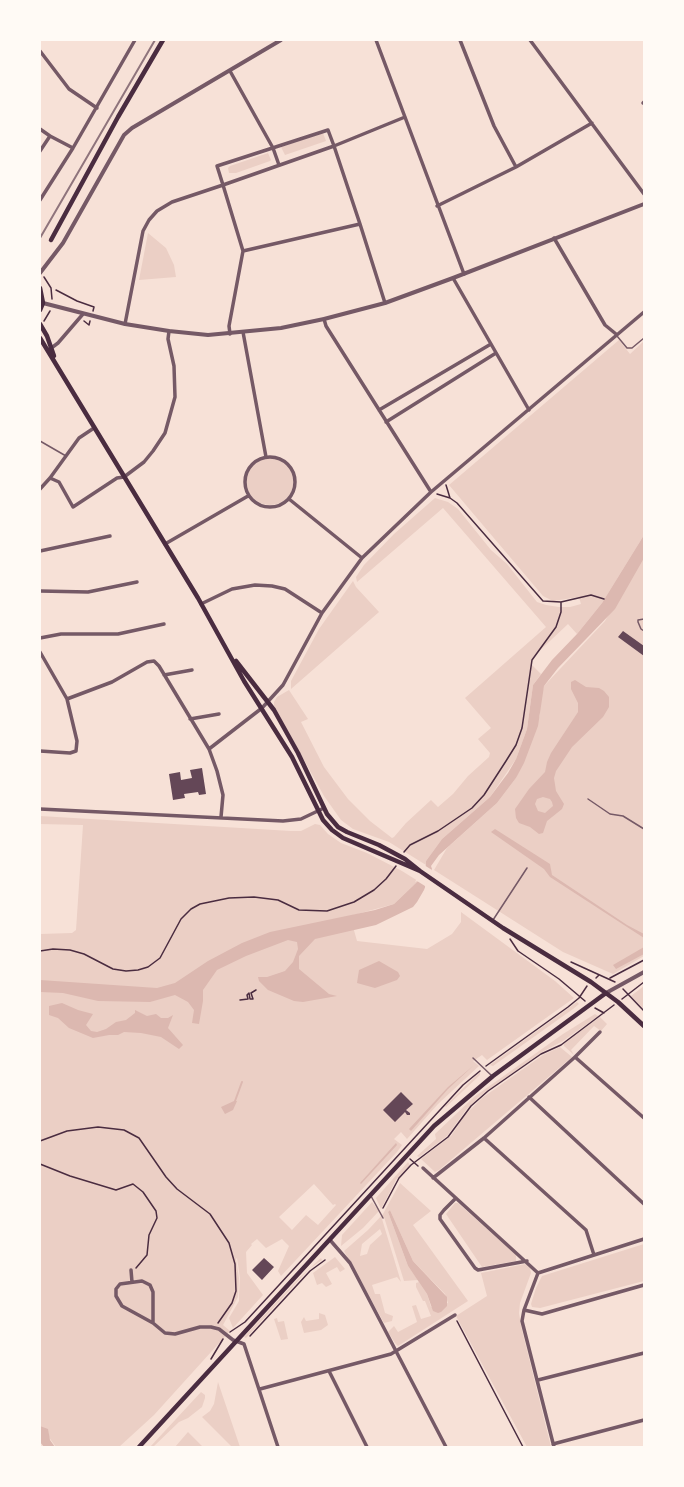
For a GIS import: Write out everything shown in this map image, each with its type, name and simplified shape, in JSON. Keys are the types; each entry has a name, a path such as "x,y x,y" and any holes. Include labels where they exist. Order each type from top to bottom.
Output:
{"main road":[{"path":"50,240 118,117 163,40"},
{"path":"40,288 43,303 40,310"},
{"path":"40,324 55,362 201,604 244,681 292,757 318,812 327,825 338,835 420,871"},
{"path":"40,338 49,349"},
{"path":"229,653 268,701 295,746 324,808 334,823 342,830 401,856 420,871 493,921 606,993 644,1026"},
{"path":"139,1447 371,1196 406,1156 446,1116 493,1076 606,993"}],"street":[{"path":"40,200 97,108 135,40"},
{"path":"40,273 63,243 124,135 132,128 281,40"},
{"path":"376,40 464,274"},
{"path":"460,40 494,126 516,167"},
{"path":"530,40 644,194"},
{"path":"40,51 69,89 97,108"},
{"path":"230,71 273,148 279,165"},
{"path":"126,324 143,231 149,220 157,211 172,202 334,146 405,118"},
{"path":"438,206 516,167 592,123"},
{"path":"40,129 73,148"},
{"path":"230,334 229,326 243,251 217,166 328,130 385,303"},
{"path":"40,151 50,136"},
{"path":"43,303 126,324 169,331 208,335 281,328 324,319 385,303 644,204"},
{"path":"243,251 360,224"},
{"path":"554,238 605,325 616,334"},
{"path":"453,278 529,410"},
{"path":"209,749 262,708 283,685 322,612 362,558 431,492 529,410 616,334 644,312"},
{"path":"49,349 58,343 83,314"},
{"path":"324,319 326,326 431,492"},
{"path":"50,478 59,482 73,507 117,478 124,477 144,462 153,451 165,432 171,415 176,380 168,339 169,331"},
{"path":"243,332 266,457"},
{"path":"379,410 491,344"},
{"path":"386,422 496,353"},
{"path":"40,489 50,478 78,438 94,428"},
{"path":"266,457 281,459 292,470 295,485 289,499 276,507 268,508 260,506 248,496 245,484 247,472 258,460 266,457"},
{"path":"165,544 248,496"},
{"path":"289,499 362,558"},
{"path":"40,550 110,536"},
{"path":"40,591 94,591 137,582"},
{"path":"201,604 232,589 255,585 272,586 285,589 322,612"},
{"path":"40,638 61,634 118,634 164,624"},
{"path":"40,652 66,699 77,741 76,752 40,751"},
{"path":"66,699 112,682 147,662 154,661 209,749 217,771 223,795 221,817"},
{"path":"164,675 192,670"},
{"path":"190,719 219,714"},
{"path":"40,809 283,821 301,819 324,808"},
{"path":"606,993 644,972"},
{"path":"433,1178 484,1138 575,1057 600,1032"},
{"path":"575,1057 644,1118"},
{"path":"529,1097 644,1204"},
{"path":"484,1138 586,1230 594,1255"},
{"path":"423,1168 527,1261 538,1273"},
{"path":"456,1198 440,1215 440,1219 475,1268 478,1270 527,1261"},
{"path":"538,1273 644,1239"},
{"path":"330,1240 350,1263 446,1447"},
{"path":"131,1270 132,1282"},
{"path":"538,1273 524,1310 522,1321 554,1446 644,1420"},
{"path":"153,1323 151,1287 146,1282 122,1283 118,1286 116,1292 117,1299 124,1308 153,1323 162,1331 170,1334 180,1334 200,1327 216,1328 243,1343 260,1389 278,1447"},
{"path":"524,1310 542,1314 644,1285"},
{"path":"260,1389 396,1352 455,1315"},
{"path":"538,1380 644,1353"},
{"path":"329,1371 367,1447"}],"lane":[{"path":"616,334 628,348 632,348 644,338"},
{"path":"40,441 66,456"},
{"path":"644,619 638,620 641,629 644,631"},
{"path":"588,799 610,814 623,816 644,829"},
{"path":"493,921 527,868"},
{"path":"473,1058 493,1076"},
{"path":"371,1196 384,1218"}],"path":[{"path":"40,273 50,288 52,306 45,320 40,324"},
{"path":"56,290 77,301 94,307 89,325"},
{"path":"445,481 450,498"},
{"path":"431,492 450,498 457,503 543,601 561,602 589,596 604,600"},
{"path":"401,856 408,846 438,831 474,805 484,795 506,762 516,745 522,728 532,660 556,627 562,612 561,602"},
{"path":"40,951 53,949 70,950 84,954 113,969 126,971 138,970 148,966 160,958 181,919 187,912 200,904 229,898 254,897 280,901 301,910 331,910 354,902 374,890 386,879 397,862"},
{"path":"509,937 521,954 558,979 589,1004 604,1013"},
{"path":"610,978 644,960"},
{"path":"570,962 610,978 620,986 644,1011"},
{"path":"628,994 644,982"},
{"path":"240,1000 248,999 247,994 249,993 250,999 253,999 251,993 256,990"},
{"path":"380,1211 399,1178 414,1163 448,1137 471,1106 541,1054 561,1045 618,1002"},
{"path":"40,1141 67,1130 98,1127 124,1130 138,1138 172,1184 203,1208 214,1219 230,1247 236,1273 236,1291 232,1303 216,1328"},
{"path":"220,1347 227,1335 245,1322 401,1152 414,1163 423,1168"},
{"path":"40,1164 70,1176 116,1190 133,1184 143,1192 156,1211 157,1218 149,1235 146,1258 138,1266 131,1270"},
{"path":"243,1343 310,1271 325,1260"},
{"path":"455,1315 523,1447"}],"shaded area":[{"path":"323,133 326,141 285,155 281,147"},
{"path":"268,153 271,160 270,161 236,173 229,173 228,168 230,166"},
{"path":"148,233 166,248 174,265 176,277 139,280"},
{"path":"619,340 630,354 644,341 644,535 602,603 577,634 568,624 533,657 531,664 541,674 533,685 527,729 516,759 490,797 442,839 426,861 426,865 389,842 353,829 341,820 324,796 274,706 274,702 277,697 289,690 308,719 301,722 324,767 348,799 370,821 392,838 431,800 438,807 453,794 468,776 489,757 490,753 478,739 491,728 465,698 546,627 443,508 357,582 356,577 364,565 394,534 435,498 448,502 458,509 491,550 507,564 537,602 559,607 570,607 581,604 579,597 553,601 543,596 449,485"},
{"path":"270,457 279,459 287,464 292,472 294,481 292,490 287,498 279,503 270,505 261,503 253,498 248,490 246,481 248,472 253,464 261,459"},
{"path":"644,535 644,558 615,609 558,668 544,686 538,726 524,763 516,778 497,803 439,855 431,866 432,869 424,890 413,907 376,925 315,939 299,956 299,969 329,994 337,996 303,1002 294,1001 268,990 259,981 258,977 267,977 285,971 293,962 298,949 297,942 288,940 246,956 217,970 203,990 203,1001 199,1024 192,1023 194,1010 188,1002 175,995 150,1002 98,1001 63,993 40,992 40,980 157,988 175,983 208,961 242,943 270,932 375,910 394,904 418,881 426,865 426,861 442,839 490,797 508,773 516,759 527,729 533,685 552,660 577,634 602,603"},
{"path":"644,553 644,956 613,974 563,952 434,870 447,848 497,803 516,778 540,715 540,701 544,686 605,621"},
{"path":"353,581 356,587 379,612 291,689 291,681 319,629"},
{"path":"575,680 586,687 599,688 604,691 609,697 609,707 603,717 572,747 556,771 554,778 556,791 564,804 562,809 547,821 543,833 539,834 530,827 519,823 516,818 515,809 529,789 545,772 551,753 578,712 578,703 571,689 571,682","holes":["543,797 550,799 553,806 545,813 538,811 535,804 537,799"]},
{"path":"40,816 291,831 301,831 315,824 320,825 328,834 341,843 367,853 418,881 394,904 350,916 357,941 427,949 452,934 461,922 461,912 555,981 574,998 487,1060 482,1055 473,1061 479,1066 438,1104 407,1139 401,1132 394,1139 402,1145 397,1152 281,1276 278,1271 289,1246 282,1239 266,1248 257,1239 251,1244 252,1245 246,1252 247,1273 263,1295 233,1328 229,1318 239,1301 240,1278 237,1258 239,1278 238,1297 223,1325 230,1331 154,1415 119,1447 56,1447 40,1425 40,934 72,933 76,930 83,825 40,824","holes":["314,1184 333,1205 336,1205 318,1225 306,1215 292,1230 279,1217"]},
{"path":"495,829 550,864 552,875 627,925 644,934 644,938 550,877 544,869 491,832"},
{"path":"644,947 644,954 616,969 613,965"},
{"path":"379,961 398,972 400,976 397,980 375,988 357,983 359,970"},
{"path":"644,986 644,1010 631,996"},
{"path":"577,1002 579,1004 573,1009 493,1066 490,1065"},
{"path":"62,1003 78,1010 93,1014 86,1025 91,1031 97,1032 106,1029 116,1022 126,1020 135,1013 135,1010 147,1016 156,1014 161,1018 168,1018 173,1015 168,1028 183,1045 179,1049 161,1037 141,1033 124,1032 118,1035 93,1038 69,1028 58,1018 49,1015 49,1006"},
{"path":"595,1014 598,1016 563,1041 542,1052 480,1096 466,1110 447,1136 419,1157 417,1156 436,1139 435,1134 474,1097 563,1034"},
{"path":"600,1017 607,1024 601,1031 594,1026 571,1050 574,1055 564,1046 564,1044"},
{"path":"560,1047 572,1057 439,1170 435,1172 421,1159 451,1136 465,1115 482,1098 543,1055"},
{"path":"473,1066 448,1089 411,1131 409,1129 448,1087"},
{"path":"480,1072 480,1075 446,1107 445,1106"},
{"path":"237,1101 233,1110 225,1114 221,1107"},
{"path":"396,1143 397,1145 361,1184 360,1183"},
{"path":"408,1162 410,1165 396,1180 381,1209 376,1198"},
{"path":"400,1183 431,1211 413,1225 468,1301 398,1346 388,1332 394,1326 398,1332 417,1322 412,1306 416,1305 421,1319 431,1316 425,1301 423,1301 416,1287 416,1283 419,1282 427,1294 431,1307 448,1303 445,1294 413,1261 390,1210 388,1212 408,1266 418,1280 404,1281 384,1217 382,1219 401,1282 397,1277 372,1285 375,1294 380,1294 385,1313 393,1316 392,1321 384,1323 344,1251 368,1230 383,1214","holes":["380,1229 382,1234 370,1245 367,1254 360,1256 362,1244"]},
{"path":"372,1202 379,1211 363,1228 341,1246 342,1235"},
{"path":"455,1203 458,1203 516,1255 516,1261 482,1267 446,1214"},
{"path":"390,1210 413,1261 447,1297 447,1306 441,1312 438,1313 433,1311 427,1294 408,1266 388,1212"},
{"path":"644,1244 644,1281 540,1308 532,1307 531,1304 536,1288 542,1276"},
{"path":"335,1257 345,1269 340,1272 337,1267 326,1273 332,1284 326,1287 322,1283 317,1285 313,1273"},
{"path":"321,1258 322,1260 309,1269 246,1338 244,1337 300,1277"},
{"path":"525,1264 530,1268 531,1273 520,1303 519,1313 551,1447 527,1447 456,1316 487,1296 481,1273"},
{"path":"319,1313 325,1315 328,1325 321,1330 304,1333 301,1322 304,1317 306,1321 319,1319"},
{"path":"277,1318 278,1322 284,1321 288,1339 281,1340 274,1319"},
{"path":"218,1382 240,1447 232,1447 202,1417 210,1411 214,1404"},
{"path":"201,1392 205,1395 202,1407 188,1418 179,1422 153,1447 150,1447"},
{"path":"40,1426 48,1429 50,1440 55,1447 44,1447 40,1442"},
{"path":"188,1432 203,1447 175,1447"}],"pier":[{"path":"424,865 432,870 425,889 425,886 417,881 415,882"}],"building":[{"path":"623,631 644,646 644,656 618,637"},
{"path":"202,768 206,794 199,795 198,792 184,794 185,798 173,800 169,774 180,772 181,780 192,778 190,770"},
{"path":"401,1092 413,1104 406,1110 410,1113 410,1115 407,1115 405,1112 395,1122 383,1110"},
{"path":"264,1258 274,1267 262,1280 252,1270"}],"waterway":[{"path":"235,1101 242,1082"}],"railway":[{"path":"40,238 155,40"}]}
